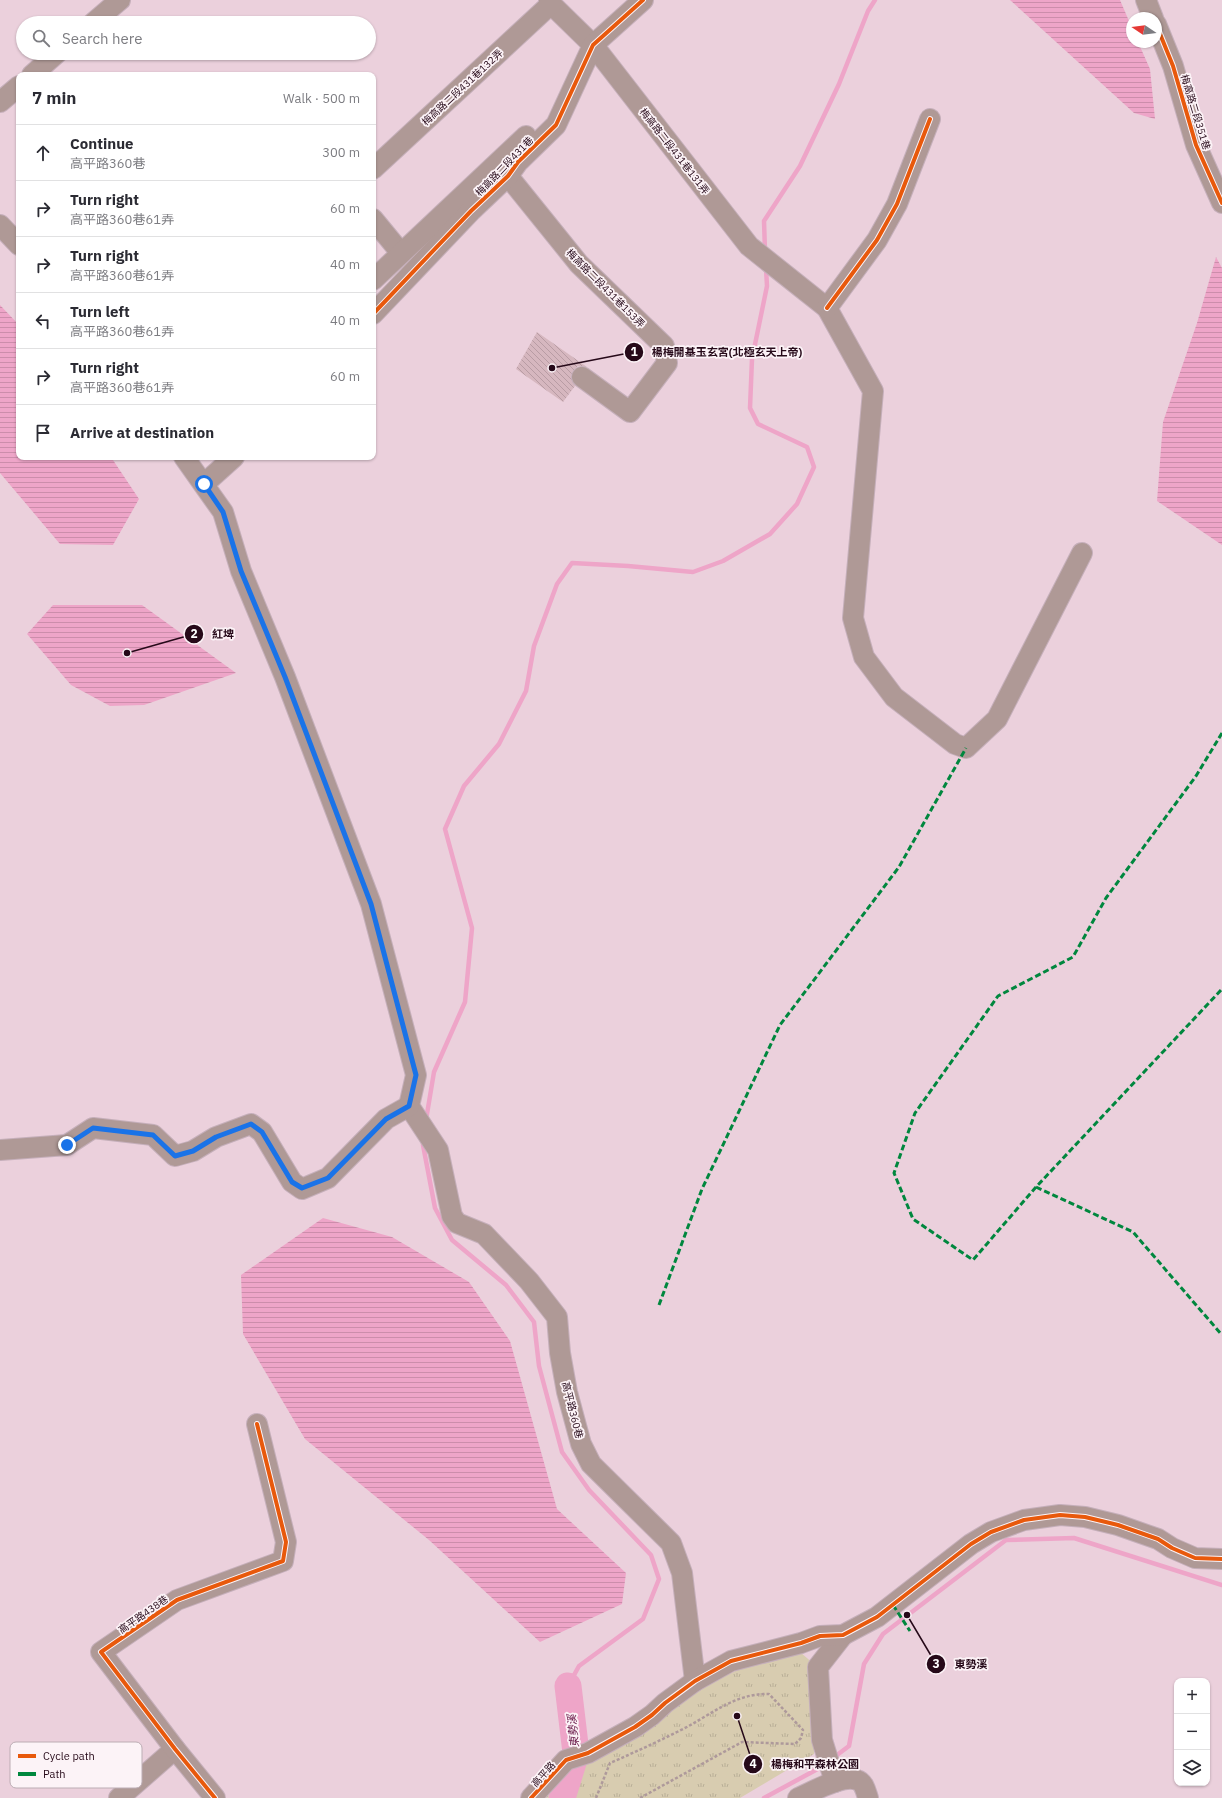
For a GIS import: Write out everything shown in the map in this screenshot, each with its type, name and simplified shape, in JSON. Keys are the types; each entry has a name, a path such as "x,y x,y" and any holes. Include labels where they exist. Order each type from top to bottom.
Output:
{"street":[{"path":"101,16 120,0"},
{"name":"梅高路二段431巷","path":"376,311 471,211 508,176 518,162 556,125 593,45 643,0"},
{"path":"1146,0 1151,12"},
{"name":"梅高路二段431巷131弄","path":"550,2 593,45 749,246 827,308"},
{"name":"梅高路二段431巷132弄","path":"376,166 550,2"},
{"name":"梅高路二段351巷","path":"1162,39 1173,66 1196,145 1222,203"},
{"path":"35,72 49,60"},
{"path":"0,102 16,89"},
{"name":"梅高路二段431巷","path":"376,277 554,110 564,109"},
{"path":"930,119 897,204 877,240 827,308 872,391 853,618 864,656 894,697 955,744 966,748 997,719 1082,553"},
{"name":"梅高路二段431巷153弄","path":"508,176 579,264 664,346 667,363 630,412 582,378"},
{"path":"376,223 401,253"},
{"path":"0,225 16,242"},
{"path":"0,1150 67,1145 93,1128 153,1135 175,1156 193,1151 216,1137 251,1124 262,1132 292,1182 302,1188 328,1178 386,1119 414,1113 416,1075 371,904 285,677 241,571 223,512 187,460"},
{"path":"204,484 231,460"},
{"name":"高平路360巷","path":"414,1113 438,1150 452,1216 458,1223 484,1234 529,1281 557,1317 560,1353 567,1392 581,1444 591,1464 671,1543 682,1573 695,1681"},
{"name":"高平路438巷","path":"215,1798 175,1749 101,1652 177,1600 283,1561 286,1542 257,1424"},
{"path":"818,1667 843,1635 877,1617 971,1544 991,1532 1024,1520 1060,1515 1085,1517 1118,1525 1158,1539 1172,1548 1195,1558 1222,1559"},
{"path":"695,1681 731,1662 802,1643 820,1636 843,1635"},
{"path":"802,1643 818,1667 822,1740 835,1782"},
{"name":"高平路","path":"532,1798 566,1760 588,1753 635,1727 695,1681"},
{"path":"142,1778 175,1749"},
{"path":"798,1798 835,1782 857,1780 863,1784 868,1798"},
{"path":"119,1798 130,1788"}],"path":[{"path":"596,1798 610,1763 679,1732 738,1698 757,1694 769,1694 803,1730 801,1738 795,1744 742,1742 640,1798"}],"green space":[{"path":"800,1652 815,1665 814,1754 740,1798 537,1798 564,1768 684,1697 759,1659"}],"shaded area":[{"path":"1010,0 1120,0 1126,14 1126,48 1141,48 1150,69 1155,119 1134,113"},
{"path":"1216,257 1222,268 1222,545 1157,501 1163,422 1197,323"},
{"path":"0,305 16,322 16,460 113,460 139,499 113,545 60,544 0,473"},
{"path":"53,605 142,605 236,673 144,705 110,706 71,685 27,634"},
{"path":"323,1218 392,1237 469,1282 510,1341 557,1509 626,1573 622,1604 540,1642 429,1540 305,1439 243,1334 241,1275"}],"building":[{"path":"537,332 587,367 578,366 573,371 571,376 575,386 563,402 516,369"}],"waterway":[{"path":"765,251 764,221 800,166 839,84 868,11 875,0"},
{"path":"426,1120 434,1072 465,1002 472,928 445,829 464,786 499,744 526,691 534,646 557,584 572,563 693,572 723,561 770,534 797,504 814,467 807,447 758,424 750,408 752,359 767,286 766,268"},
{"path":"423,1139 435,1208 452,1240 506,1285 534,1322 539,1366 562,1452 589,1490 651,1555 659,1579 643,1619 579,1666 568,1686"},
{"name":"東勢溪","path":"833,1758 849,1746 864,1664 883,1634 1006,1540 1074,1538 1222,1585"},
{"name":"東勢溪","path":"562,1798 576,1753 568,1686"},
{"name":"東勢溪","path":"764,1798 825,1765"}],"marked path":[{"path":"1222,733 1196,776 1106,898 1073,957 998,996 915,1113 894,1173 913,1219 973,1260 1036,1187 1222,989"},
{"path":"659,1305 702,1189 780,1025 899,867 966,748"},
{"path":"1036,1187 1133,1232 1222,1335"},
{"path":"893,1605 910,1631"}],"cycle path":[{"path":"376,311 471,211 508,176 518,162 556,125 593,45 643,0"},
{"path":"1162,39 1173,66 1196,145 1222,203"},
{"path":"827,308 877,240 897,204 930,119"},
{"path":"215,1798 175,1749 101,1652 177,1600 283,1561 286,1542 257,1424"},
{"path":"531,1798 566,1760 588,1753 635,1727 695,1681 731,1661 801,1643 820,1636 843,1635 877,1617 971,1544 991,1532 1024,1520 1060,1515 1085,1517 1118,1525 1158,1539 1172,1548 1195,1558 1222,1559"}],"place":[{"name":"楊梅開基玉玄宮(北極玄天上帝)","path":"552,368"},
{"name":"紅埤","path":"127,653"},
{"name":"東勢溪","path":"907,1615"},
{"name":"楊梅和平森林公園","path":"737,1716"}],"route":[{"path":"67,1145 93,1128 153,1135 175,1156 193,1151 216,1137 251,1124 262,1132 292,1182 302,1188 328,1178 386,1119 409,1106 416,1075 371,904 285,677 241,571 223,512 204,484"}]}
